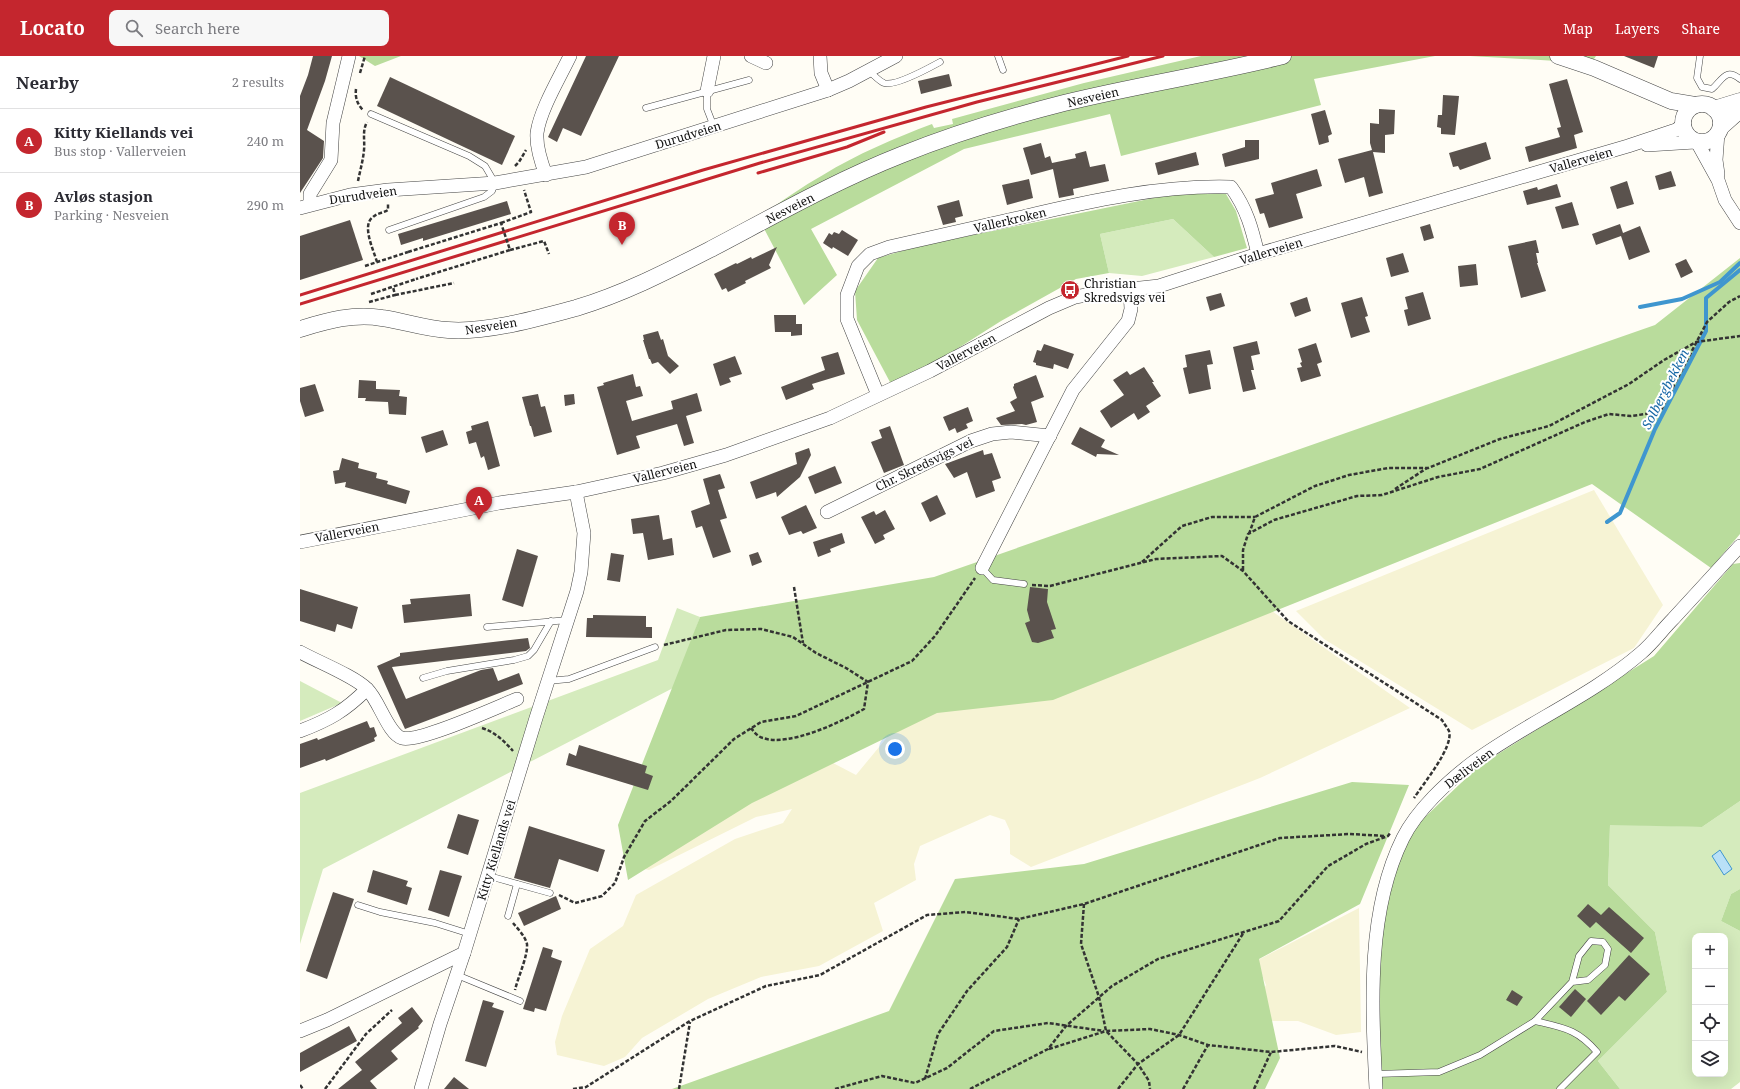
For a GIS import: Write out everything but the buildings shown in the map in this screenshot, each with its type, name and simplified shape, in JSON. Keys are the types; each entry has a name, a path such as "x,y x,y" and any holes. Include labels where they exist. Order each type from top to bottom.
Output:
{"street":[{"path":"305,206 310,194 331,160 333,123 349,56"},
{"path":"546,174 540,161 537,132 541,116 570,56"},
{"path":"707,91 714,56"},
{"path":"751,56 766,63"},
{"path":"820,56 821,73 828,90"},
{"name":"Durudveien","path":"305,206 357,194 388,190 495,184 586,167 828,90 870,71 896,56"},
{"name":"Nesveien","path":"300,329 339,319 355,316 368,316 446,330 477,330 576,307 617,294 638,285 676,267 844,180 904,154 996,122 1064,103 1283,56"},
{"path":"1558,56 1594,68 1650,93 1682,104 1695,106 1708,105 1714,109 1721,120 1716,160 1718,180"},
{"path":"1650,93 1683,125"},
{"path":"1714,109 1740,101"},
{"path":"1695,106 1688,110 1684,116 1683,125 1685,132 1696,142 1718,180 1725,200 1740,223"},
{"path":"1696,142 1705,142 1713,139 1740,110"},
{"name":"Vallerveien","path":"300,542 499,503 576,492 663,473 726,455 830,418 965,354 1049,308 1075,297 1103,292 1159,286 1258,254 1628,146 1676,130 1683,125"},
{"name":"Vallerveien","path":"1628,146 1696,142"},
{"name":"Vallerkroken","path":"878,395 848,318 847,295 858,266 870,254 889,247 1083,204 1182,188 1212,186 1231,187 1241,201 1248,218 1258,254"},
{"path":"982,568 1073,390 1128,321 1131,309 1130,290"},
{"name":"Chr. Skredsvigs vei","path":"827,512 971,440 992,434 1011,432 1050,436"},
{"name":"Kitty Kiellands vei","path":"421,1089 577,591 583,556 584,533 576,492"},
{"name":"Dæliveien","path":"1376,1089 1373,983 1377,934 1385,882 1403,837 1419,814 1441,789 1473,763 1609,677 1642,652 1740,546"},
{"path":"300,652 354,680 367,689 380,707 394,734 402,738 415,739 463,722 517,699"},
{"path":"300,731 327,720 350,706 367,689"},
{"path":"300,1031 340,1014 464,953"}],"lane":[{"path":"998,56 1003,70"},
{"path":"1700,56 1697,78 1702,87 1712,89 1722,77 1728,74 1735,75 1740,79"},
{"path":"870,71 882,83 888,84 897,82 940,62"},
{"path":"646,108 749,80"},
{"path":"707,91 708,109 714,127"},
{"path":"370,114 469,156 485,166 495,184 492,191 484,197 389,230"},
{"path":"982,568 993,580 1024,584"},
{"path":"487,627 568,620"},
{"path":"423,678 447,671 514,660 528,656 534,650 551,621"},
{"path":"548,681 569,679 656,647"},
{"path":"488,876 550,893"},
{"path":"508,916 517,884"},
{"path":"358,905 380,912 436,923 470,934"},
{"path":"1376,1074 1439,1072 1480,1055 1535,1021 1572,982 1579,956 1591,942 1603,942 1608,949 1604,965 1588,980 1572,982"},
{"path":"456,975 520,1001"},
{"path":"1535,1021 1565,1028 1585,1039 1597,1052 1560,1089"}],"path":[{"path":"358,78 364,56"},
{"path":"356,83 355,95 358,104 362,109 370,114 364,126 364,147 357,194"},
{"path":"514,167 520,162 527,148 537,142"},
{"path":"365,266 531,212 520,180"},
{"path":"377,262 368,232 368,224 373,216 388,210 388,190"},
{"path":"501,223 510,250"},
{"path":"371,294 542,241 544,241 549,254"},
{"path":"364,305 372,300 454,283"},
{"path":"392,287 395,295"},
{"path":"1248,534 1274,520 1357,496 1382,495 1438,477 1480,469 1585,422 1609,414 1631,416 1660,412 1707,322 1729,302 1740,296"},
{"path":"1391,492 1428,468 1500,440 1549,426 1629,384 1664,360 1696,342 1740,336"},
{"path":"1141,563 1182,526 1212,517 1255,516 1315,486 1349,475 1388,468 1428,468"},
{"path":"1243,571 1243,550 1255,516"},
{"path":"1024,584 1050,586 1156,559 1222,556 1243,571 1288,621 1442,720 1449,731 1449,739 1445,752 1410,804"},
{"path":"550,893 575,903 602,896 615,883 624,857 645,821 671,801 734,739 761,722 796,716 912,661 935,636 982,568"},
{"path":"794,587 803,644"},
{"path":"656,647 726,630 761,629 793,637 816,653 846,668 868,682"},
{"path":"751,728 761,738 774,740 802,735 836,724 864,709 868,682"},
{"path":"463,722 489,730 504,740 522,763"},
{"path":"1048,1049 1066,1026 1112,986 1158,959 1279,921 1328,866 1366,844 1388,836 1392,829"},
{"path":"573,1089 586,1088 690,1021 766,986 820,976 927,915 966,912 1019,919 1084,904 1280,838 1350,834 1388,836"},
{"path":"1084,904 1081,944 1100,997 1106,1031 1138,1064 1149,1082 1150,1089"},
{"path":"508,916 522,933 526,944 526,955 514,990 509,997"},
{"path":"925,1078 938,1034 967,991 1007,947 1019,919"},
{"path":"1118,1089 1138,1064 1179,1035 1244,932"},
{"path":"325,1089 366,1034 392,1010"},
{"path":"679,1089 690,1021"},
{"path":"835,1089 882,1076 915,1083 946,1068 994,1032 1048,1023 1106,1031 1150,1029 1179,1035 1208,1045 1271,1052 1335,1046 1374,1055"},
{"path":"970,1089 1048,1049 1106,1031"},
{"path":"1183,1089 1208,1045"},
{"path":"1254,1089 1271,1052"},
{"path":"915,1083 916,1089"},
{"path":"300,1085 303,1089"}],"shaded area":[{"path":"1594,490 1663,605 1634,648 1472,730 1324,639 1296,611"},
{"path":"1259,602 1410,708 1260,778 1031,867 1010,854 1010,831 1005,820 990,815 920,846 914,864 916,880 874,903 883,931 819,966 761,977 708,999 642,1038 625,1057 604,1066 557,1055 555,1042 562,1016 590,949 623,926 636,895 735,839 783,823 792,809 756,817 649,870 640,868 814,753 856,775 931,684"},
{"path":"1359,908 1361,1032 1336,1035 1298,1021 1266,1021 1258,999 1266,985 1256,961"}],"green space":[{"path":"359,56 401,56 375,66"},
{"path":"1201,56 1435,56 1314,79 1321,105 1121,156 1110,114 964,149 811,229 837,275 804,305 758,217 849,160 932,124 934,128 953,124 952,119 1084,83"},
{"path":"1470,56 1596,56 1585,72 1557,61"},
{"path":"1188,191 1226,194 1236,211 1247,248 1214,257 1173,219 1100,234 1109,273 1076,279 1001,321 930,366 891,384 857,320 855,291 878,258 919,246"},
{"path":"1173,219 1214,257 1142,276 1109,273 1100,234"},
{"path":"1740,258 1740,534 1711,568 1592,484 1053,700 937,713 752,803 628,880 618,825 700,617 934,577 1655,325"},
{"path":"1740,563 1740,801 1702,827 1610,825 1608,885 1655,932 1667,992 1598,1061 1620,1089 1380,1089 1379,932 1407,834 1479,766 1654,656 1733,564"},
{"path":"677,608 700,617 675,687 323,869 300,944 300,793 658,660"},
{"path":"300,681 342,703 300,721"},
{"path":"1352,782 1409,785 1360,904 1259,959 1280,1058 1265,1089 672,1089 889,1011 955,879 1084,864"},
{"path":"1740,801 1740,889 1731,894 1721,921 1740,931 1740,1082 1731,1089 1620,1089 1598,1061 1667,992 1655,932 1608,885 1610,824 1702,827"},
{"path":"1740,889 1740,931 1721,921 1731,894"}],"water":[{"path":"1720,850 1732,869 1724,875 1712,856"}],"waterway":[{"name":"Solbergbekken","path":"1640,307 1682,299 1720,282 1740,263"},
{"name":"Solbergbekken","path":"1607,522 1620,513 1655,429 1706,331 1706,298 1740,270"}],"railway":[{"path":"300,295 703,170 926,107 1128,56"},
{"path":"300,304 760,163 977,102 1163,56"},
{"path":"758,173 847,147 884,132"}],"place":[{"name":"Avløs stasjon","path":"622,245"},
{"name":"Christian Skredsvigs vei","path":"1070,290"},
{"name":"Kitty Kiellands vei","path":"479,520"}]}
